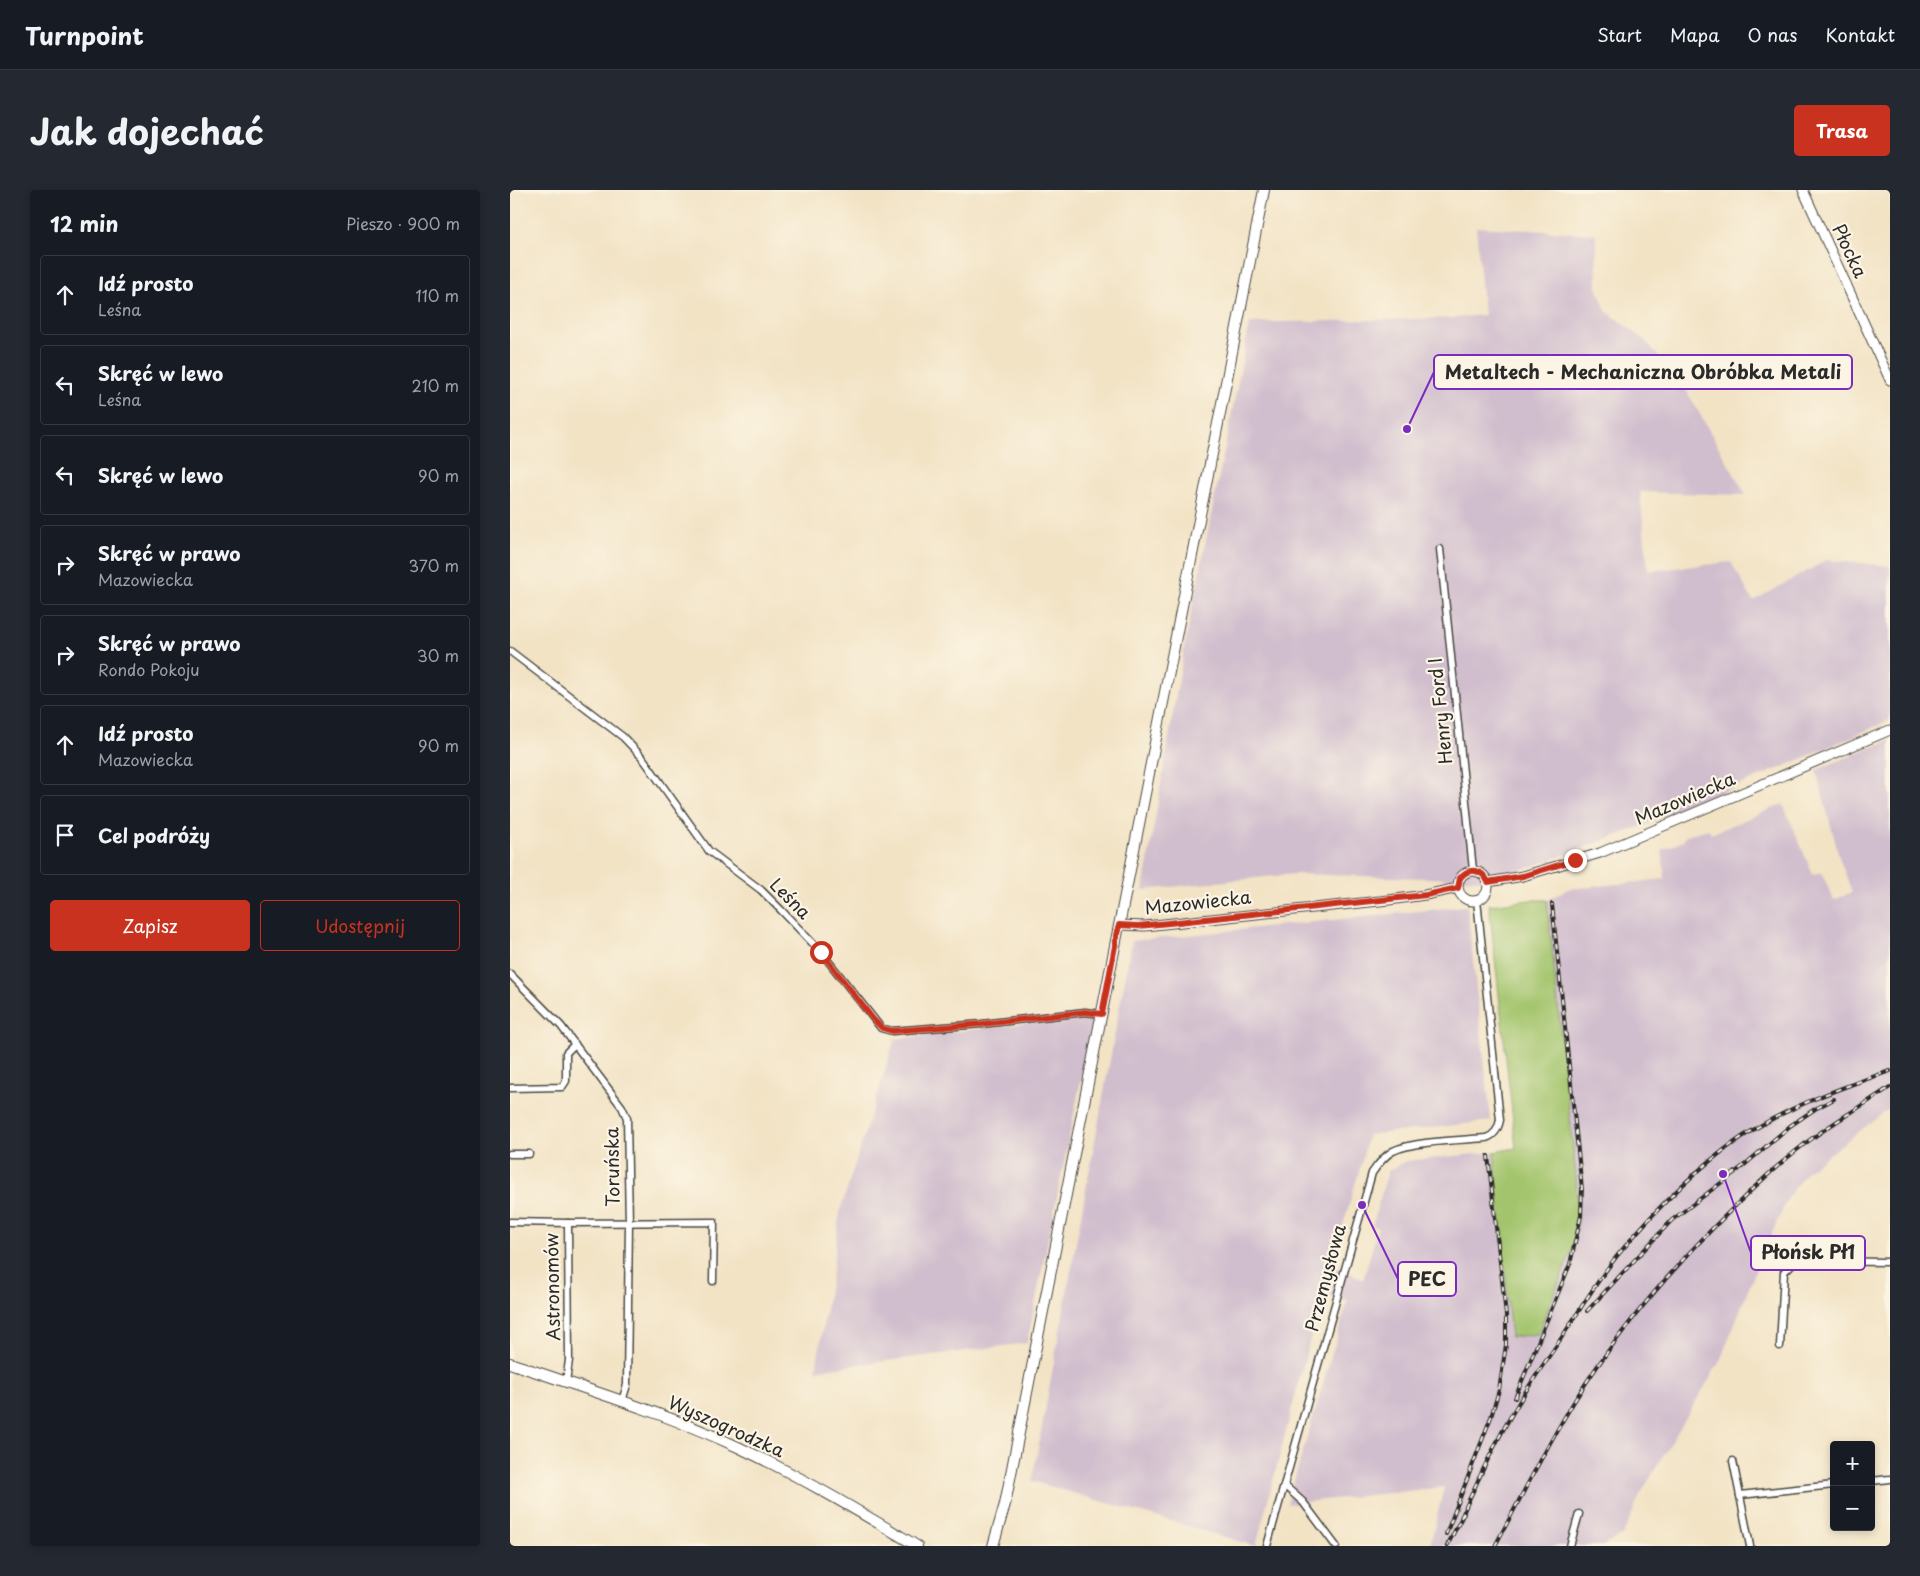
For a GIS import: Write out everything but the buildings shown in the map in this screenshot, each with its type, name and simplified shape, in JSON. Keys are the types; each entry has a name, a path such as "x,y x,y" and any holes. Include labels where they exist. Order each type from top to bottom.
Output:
{"main road":[{"path":"1000,1546 1005,1504 1264,190"},
{"name":"Wyszogrodzka","path":"510,1363 622,1401 704,1432 762,1458 816,1486 917,1546"},
{"path":"993,1546 1005,1504"}],"street":[{"name":"Płocka","path":"1803,190 1890,380"},
{"name":"Henry Ford I","path":"1440,549 1473,870"},
{"name":"Leśna","path":"510,651 622,737 642,757 709,851 761,890 782,910 821,952 882,1028 892,1031 982,1024 1085,1012 1102,1014"},
{"name":"Mazowiecka","path":"1488,882 1523,876 1600,852 1890,730"},
{"path":"1473,870 1481,872 1488,882 1486,894 1472,901 1463,897 1458,888 1463,874 1473,870"},
{"name":"Mazowiecka","path":"1119,925 1161,924 1390,900 1458,888"},
{"name":"Przemysłowa","path":"1267,1546 1372,1173 1381,1160 1393,1151 1408,1146 1486,1138 1491,1136 1498,1128 1500,1120 1477,900"},
{"name":"Toruńska","path":"510,974 561,1026 628,1118 627,1385 622,1401"},
{"path":"510,1088 562,1087 566,1081 566,1053 575,1044"},
{"path":"510,1154 529,1154"},
{"path":"510,1222 568,1223"},
{"name":"Astronomów","path":"566,1382 569,1360 568,1223 714,1222 713,1281"},
{"path":"1780,1346 1784,1272 1795,1261 1890,1262"},
{"path":"1733,1461 1750,1546"},
{"path":"1875,1481 1890,1479"},
{"path":"1740,1495 1830,1485"},
{"path":"1284,1486 1303,1502 1336,1546"},
{"path":"1570,1546 1578,1514"}],"shaded area":[{"path":"1476,227 1596,234 1597,287 1606,311 1645,340 1686,390 1746,495 1640,492 1648,571 1731,562 1753,601 1827,560 1890,566 1890,720 1637,828 1490,880 1294,874 1143,890 1184,649 1250,323 1454,318 1484,315"},
{"path":"1890,740 1890,1108 1807,1171 1789,1196 1763,1252 1720,1361 1641,1493 1623,1535 1602,1546 1430,1546 1444,1487 1287,1504 1348,1300 1321,1297 1256,1546 1032,1481 1132,941 1467,906 1491,1121 1368,1135 1332,1262 1363,1280 1378,1228 1372,1226 1388,1171 1407,1161 1494,1152 1511,1337 1538,1334 1578,1221 1576,1177 1547,900 1568,889 1665,879 1662,850 1683,841 1686,835 1709,829 1711,834 1783,804 1813,875 1821,872 1834,900 1852,892 1840,860 1816,770"},
{"path":"1083,1019 1093,1021 1027,1343 816,1370 840,1211 895,1039 1026,1023"}],"green space":[{"path":"1547,900 1576,1177 1578,1221 1572,1250 1538,1334 1511,1337 1494,1152 1516,1148 1489,905"}],"railway":[{"path":"1515,1398 1570,1264 1581,1216 1582,1189 1552,904"},
{"path":"1461,1518 1495,1446 1528,1388 1613,1261 1663,1204 1709,1162 1759,1126 1814,1099 1890,1071"},
{"path":"1495,1546 1544,1454 1590,1376 1658,1287 1715,1226 1779,1165 1823,1130 1890,1087"},
{"path":"1587,1311 1672,1220 1742,1167 1790,1126 1834,1099"},
{"path":"1446,1534 1491,1417 1499,1390 1506,1345 1506,1315 1488,1156"},
{"path":"1447,1546 1464,1513"}],"place":[{"name":"Metaltech - Mechaniczna Obróbka Metali","path":"1407,429"},
{"name":"Płońsk Pł1","path":"1723,1174"},
{"name":"PEC","path":"1362,1205"}],"route":[{"path":"821,952 873,1019 882,1028 892,1031 982,1024 1085,1012 1102,1014 1119,925 1138,926 1169,923 1426,895 1458,888 1460,878 1468,871 1481,872 1488,882 1523,876 1575,860"}]}
